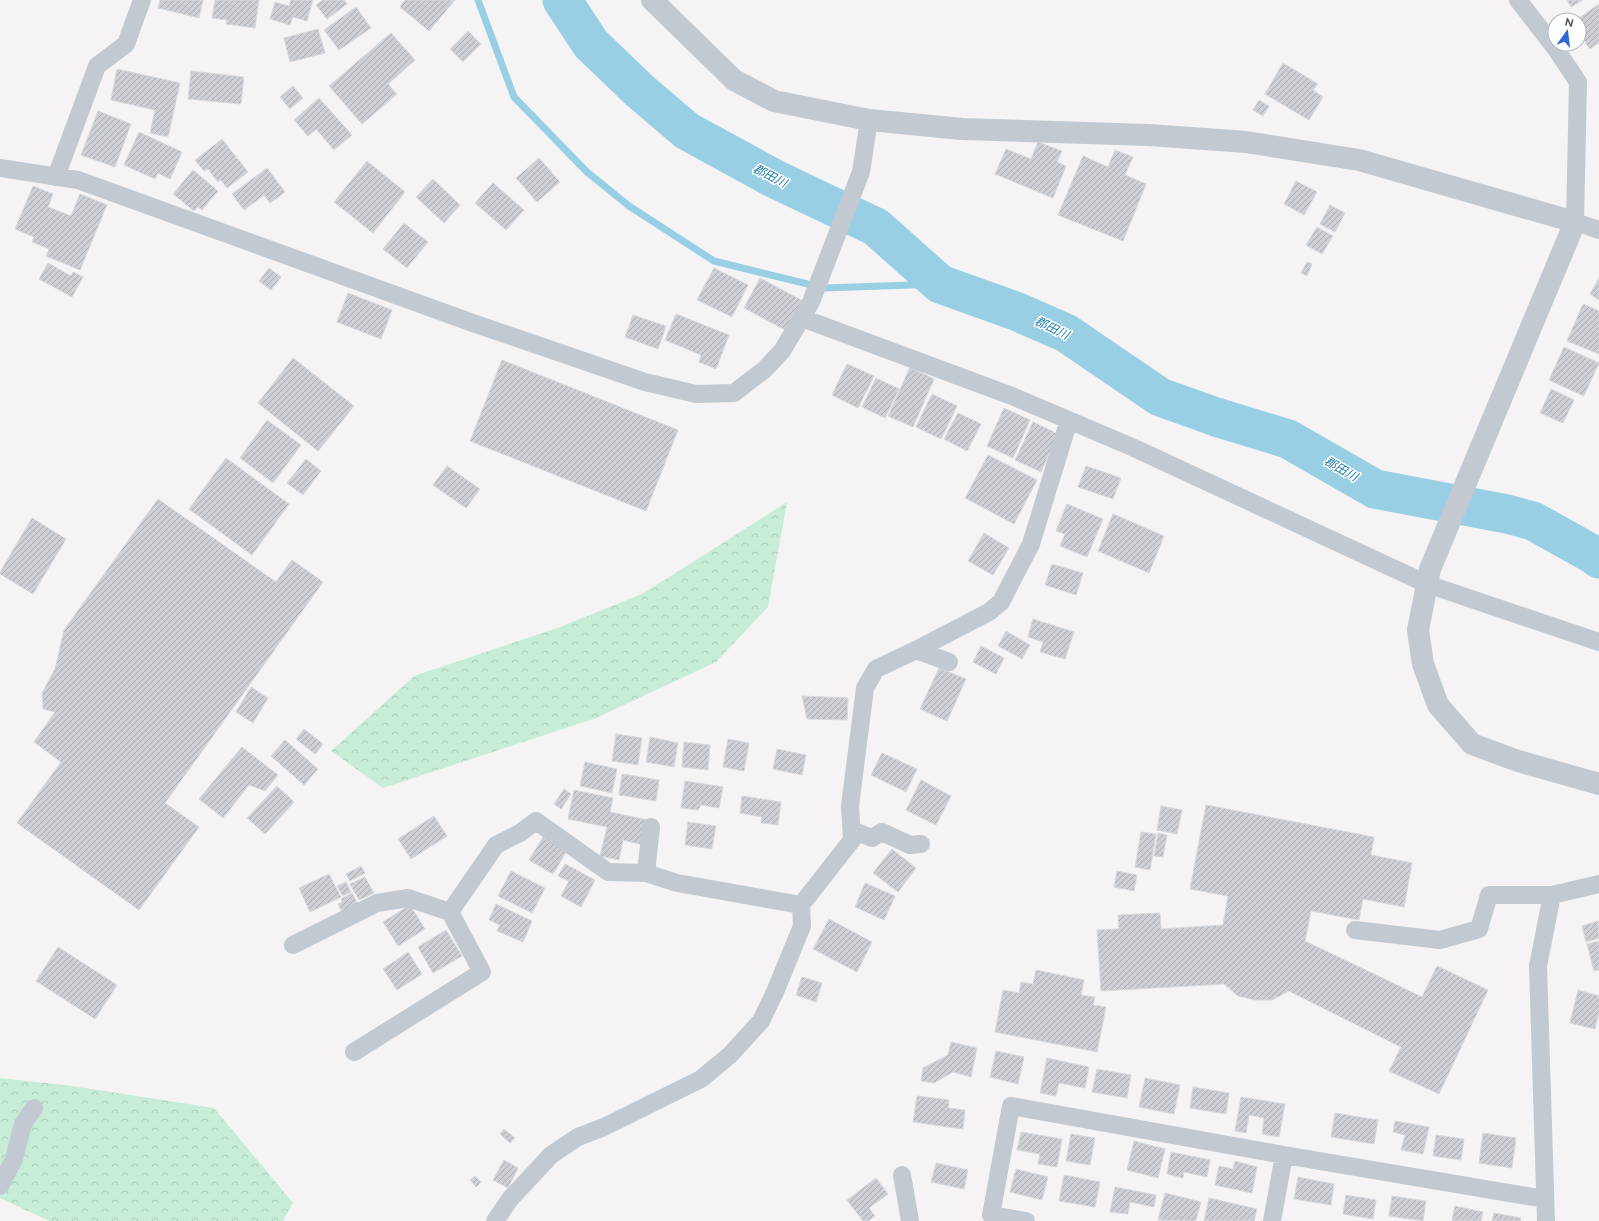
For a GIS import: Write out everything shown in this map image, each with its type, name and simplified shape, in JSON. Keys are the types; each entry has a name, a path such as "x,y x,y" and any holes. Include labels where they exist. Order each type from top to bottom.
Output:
{"street":[{"path":"56,177 97,66 126,44 142,0"},
{"path":"652,0 734,80 774,100 869,120 962,129 1149,135 1246,142 1359,160 1599,230"},
{"path":"1518,0 1556,49 1578,82 1575,222 1491,421 1429,577 1418,630 1423,664 1438,705 1472,744 1518,761 1599,784"},
{"path":"0,168 84,182 463,319 645,382 696,394 734,393 764,370 782,351 811,302 860,172 869,120"},
{"path":"802,318 1012,396 1429,577 1599,642"},
{"path":"495,1221 510,1199 551,1155 578,1136 604,1126 701,1079 730,1055 761,1021 776,992 802,926 801,905 852,840 850,806 865,688 876,669 989,612 1001,602 1031,544 1069,420"},
{"path":"916,650 949,662"},
{"path":"450,912 496,845 520,834 536,821 608,872 646,873 677,883 801,905"},
{"path":"646,873 651,827"},
{"path":"852,830 872,838 882,832 910,845 921,844"},
{"path":"1355,930 1440,940 1479,929 1489,895 1552,895 1599,884"},
{"path":"1546,1221 1538,966 1552,895"},
{"path":"294,945 377,903 408,898 450,912 482,972 354,1052"},
{"path":"1026,1221 991,1215 1011,1106 1545,1200"},
{"path":"0,1186 14,1159 23,1124 34,1108"},
{"path":"1272,1221 1284,1155"},
{"path":"902,1175 910,1221"}],"green space":[{"path":"787,502 768,607 716,662 596,718 383,788 331,751 414,676 560,627 644,593"},
{"path":"0,1078 72,1086 214,1108 293,1203 283,1221 49,1221 0,1198"}],"building":[{"path":"160,0 203,0 199,18 158,8"},
{"path":"215,0 259,0 255,28 226,24 227,20 212,18"},
{"path":"291,0 313,0 307,21 293,17 290,25 270,19 275,2 289,6"},
{"path":"323,0 344,0 347,4 327,19 316,5"},
{"path":"405,0 455,0 429,31 400,7"},
{"path":"1567,0 1583,0 1571,7"},
{"path":"1599,4 1599,43 1590,49 1587,45 1587,12"},
{"path":"356,7 371,28 339,50 324,30"},
{"path":"318,29 325,53 290,62 284,38"},
{"path":"468,31 481,44 463,62 450,49"},
{"path":"391,33 415,60 388,84 397,94 362,124 329,86"},
{"path":"1283,63 1318,84 1313,90 1323,97 1309,120 1265,94"},
{"path":"117,69 180,83 168,137 150,133 155,110 111,100"},
{"path":"191,71 244,77 241,104 188,99"},
{"path":"293,86 303,98 290,109 280,97"},
{"path":"319,98 352,135 334,150 316,129 308,136 294,120"},
{"path":"1259,100 1269,106 1263,116 1253,110"},
{"path":"98,111 131,124 115,167 81,155"},
{"path":"139,132 182,152 170,179 158,173 155,179 124,165"},
{"path":"222,139 248,172 227,188 221,180 218,182 208,169 204,171 195,160"},
{"path":"1038,142 1062,151 1057,162 1066,166 1053,198 995,174 1006,149 1031,159"},
{"path":"1115,150 1133,157 1125,175 1146,184 1123,241 1058,215 1083,156 1108,167"},
{"path":"539,158 560,182 537,202 516,178"},
{"path":"367,161 405,192 373,233 334,202"},
{"path":"267,168 285,192 270,203 264,195 244,210 232,194"},
{"path":"193,170 218,191 202,210 198,207 194,211 173,194"},
{"path":"433,179 460,205 444,223 416,197"},
{"path":"1296,181 1317,192 1304,215 1284,204"},
{"path":"493,183 524,210 506,230 475,203"},
{"path":"33,186 53,194 48,207 71,216 80,194 107,205 80,270 46,256 49,249 32,242 34,237 15,229"},
{"path":"1330,205 1345,213 1335,232 1320,224"},
{"path":"404,223 428,242 407,268 383,249"},
{"path":"1317,227 1333,236 1322,254 1306,245"},
{"path":"1307,262 1312,264 1307,276 1301,273"},
{"path":"48,263 71,276 73,272 83,277 72,297 39,279"},
{"path":"269,268 281,277 271,290 259,281"},
{"path":"714,268 748,285 732,317 697,300"},
{"path":"760,278 803,301 787,331 744,308"},
{"path":"1599,278 1599,300 1590,294"},
{"path":"348,293 392,310 381,339 337,322"},
{"path":"1583,304 1599,311 1599,354 1567,341"},
{"path":"676,314 729,335 716,369 699,362 701,355 665,340"},
{"path":"633,315 666,326 658,349 625,337"},
{"path":"1564,347 1599,363 1584,396 1549,380"},
{"path":"293,358 354,406 318,451 258,403"},
{"path":"502,360 678,430 646,511 470,441"},
{"path":"847,364 874,376 858,408 832,395"},
{"path":"910,367 934,379 913,427 888,416"},
{"path":"876,378 899,389 885,418 862,407"},
{"path":"1551,389 1574,400 1563,423 1540,413"},
{"path":"932,394 957,406 941,439 916,427"},
{"path":"1004,408 1030,420 1013,458 987,446"},
{"path":"958,413 981,424 967,451 944,439"},
{"path":"267,420 301,445 273,483 240,458"},
{"path":"1033,422 1058,434 1041,472 1015,460"},
{"path":"988,455 1037,480 1014,524 965,498"},
{"path":"226,458 289,504 252,555 189,509"},
{"path":"306,459 321,471 303,495 287,483"},
{"path":"447,466 480,489 466,508 433,485"},
{"path":"1086,466 1121,478 1113,499 1078,487"},
{"path":"158,499 276,582 292,560 323,582 165,803 199,827 139,910 17,823 61,762 34,742 55,712 43,709 42,693 55,669 64,630"},
{"path":"1067,504 1103,519 1087,557 1060,546 1065,534 1056,531"},
{"path":"1113,514 1164,536 1149,573 1098,551"},
{"path":"32,518 66,539 33,594 0,574"},
{"path":"984,533 1009,548 993,575 968,561"},
{"path":"1052,564 1083,573 1076,595 1045,585"},
{"path":"1033,619 1074,632 1065,659 1040,652 1043,642 1028,637"},
{"path":"1006,631 1030,645 1022,659 998,646"},
{"path":"981,646 1004,658 996,674 973,662"},
{"path":"939,668 966,679 947,721 920,709"},
{"path":"251,687 268,698 253,723 236,712"},
{"path":"802,696 848,698 847,720 807,719"},
{"path":"304,729 323,744 315,754 296,739"},
{"path":"616,734 642,738 638,765 612,761"},
{"path":"650,737 678,743 674,767 646,762"},
{"path":"728,739 749,743 744,771 723,767"},
{"path":"285,740 318,769 304,785 271,756"},
{"path":"684,742 710,745 708,770 682,767"},
{"path":"242,747 278,775 265,791 249,785 223,818 199,799"},
{"path":"777,749 806,755 802,775 773,769"},
{"path":"882,753 917,769 906,792 871,775"},
{"path":"585,762 617,769 612,793 580,786"},
{"path":"622,774 659,780 656,801 619,795"},
{"path":"921,780 951,796 936,825 906,810"},
{"path":"685,781 723,787 719,808 701,805 698,810 681,808"},
{"path":"277,786 294,802 265,834 247,818"},
{"path":"564,789 571,794 561,809 554,804"},
{"path":"574,790 613,798 610,812 648,820 643,845 623,840 619,860 600,856 607,827 568,819"},
{"path":"742,796 781,802 778,825 761,823 762,817 740,813"},
{"path":"1206,805 1374,837 1371,855 1412,863 1404,907 1363,899 1359,920 1311,911 1305,941 1422,997 1437,966 1488,990 1439,1094 1389,1071 1401,1047 1289,991 1272,1000 1255,1000 1238,996 1224,984 1101,991 1097,930 1119,929 1118,915 1160,913 1161,929 1223,925 1228,896 1190,889"},
{"path":"1161,806 1182,810 1177,834 1157,830"},
{"path":"434,816 447,836 411,859 398,839"},
{"path":"688,822 716,826 712,849 685,845"},
{"path":"1141,832 1156,834 1150,870 1135,867"},
{"path":"1158,833 1167,835 1163,857 1154,856"},
{"path":"543,837 567,851 553,874 529,860"},
{"path":"892,849 916,868 898,892 873,873"},
{"path":"565,864 595,880 581,907 561,896 569,881 558,876"},
{"path":"361,866 365,873 350,881 346,874"},
{"path":"511,871 545,888 532,913 498,896"},
{"path":"1117,871 1137,875 1134,891 1114,887"},
{"path":"329,874 341,897 310,912 299,888"},
{"path":"365,877 374,893 359,900 350,884"},
{"path":"346,882 351,892 343,896 337,886"},
{"path":"865,883 895,896 884,920 855,907"},
{"path":"352,893 358,904 342,912 338,904 342,902 341,899"},
{"path":"496,904 532,921 523,942 497,931 500,925 489,920"},
{"path":"410,905 425,929 398,946 383,922"},
{"path":"829,919 872,942 857,972 813,949"},
{"path":"1598,921 1599,938 1586,942 1582,926"},
{"path":"446,930 462,956 433,973 418,947"},
{"path":"1599,941 1599,970 1594,971 1587,944"},
{"path":"58,947 117,985 95,1019 36,981"},
{"path":"408,952 422,974 397,990 383,969"},
{"path":"1036,970 1084,980 1081,995 1095,997 1093,1005 1106,1007 1097,1052 995,1032 1003,990 1019,993 1021,982 1033,984"},
{"path":"802,977 822,983 816,1002 796,995"},
{"path":"1578,990 1599,996 1599,1012 1595,1029 1570,1023"},
{"path":"951,1042 977,1048 971,1077 953,1072 934,1083 921,1081 923,1068 948,1055"},
{"path":"996,1051 1024,1057 1018,1084 990,1077"},
{"path":"1047,1058 1089,1067 1085,1088 1059,1083 1056,1096 1040,1093"},
{"path":"1097,1069 1131,1075 1127,1098 1092,1092"},
{"path":"1145,1078 1180,1085 1174,1114 1139,1107"},
{"path":"1193,1087 1229,1093 1226,1114 1190,1108"},
{"path":"917,1096 949,1100 948,1108 965,1110 963,1129 913,1122"},
{"path":"1241,1097 1285,1104 1279,1137 1262,1134 1264,1118 1249,1115 1246,1133 1235,1131"},
{"path":"1335,1113 1378,1120 1374,1144 1331,1137"},
{"path":"1395,1121 1429,1127 1423,1154 1401,1150 1405,1135 1393,1132"},
{"path":"504,1129 515,1138 510,1143 500,1134"},
{"path":"1021,1132 1062,1139 1057,1167 1038,1164 1040,1154 1017,1150"},
{"path":"1483,1133 1516,1138 1512,1168 1479,1163"},
{"path":"1071,1134 1095,1138 1090,1165 1066,1161"},
{"path":"1436,1135 1464,1139 1461,1160 1433,1156"},
{"path":"1134,1141 1165,1149 1158,1178 1127,1170"},
{"path":"1171,1152 1210,1160 1207,1177 1184,1172 1183,1178 1167,1174"},
{"path":"504,1160 518,1168 508,1188 493,1180"},
{"path":"1235,1161 1257,1167 1252,1193 1215,1185 1219,1166 1233,1169"},
{"path":"936,1163 968,1170 964,1189 931,1182"},
{"path":"1016,1169 1048,1177 1042,1200 1010,1192"},
{"path":"1064,1175 1100,1182 1095,1207 1059,1201"},
{"path":"475,1176 481,1182 476,1187 470,1180"},
{"path":"1298,1177 1334,1184 1331,1205 1294,1199"},
{"path":"876,1178 888,1194 869,1208 875,1216 868,1221 863,1221 847,1200"},
{"path":"1115,1187 1156,1195 1154,1207 1130,1202 1128,1214 1110,1212"},
{"path":"1165,1193 1201,1202 1196,1220 1158,1220"},
{"path":"1346,1195 1376,1200 1373,1219 1343,1214"},
{"path":"1392,1196 1426,1201 1423,1221 1389,1216"},
{"path":"1209,1198 1257,1209 1254,1221 1204,1221"},
{"path":"1455,1206 1483,1212 1481,1221 1452,1221"},
{"path":"1494,1213 1521,1218 1520,1221 1492,1221"}],"waterway":[{"path":"478,0 514,97 587,172 629,206 714,261 824,288 940,284"},
{"name":"郡田川","path":"562,0 591,44 640,91 687,131 775,179 876,227 940,284 1018,312 1066,333 1160,397 1216,417 1288,439 1375,489 1507,514 1533,521 1599,559"}]}
